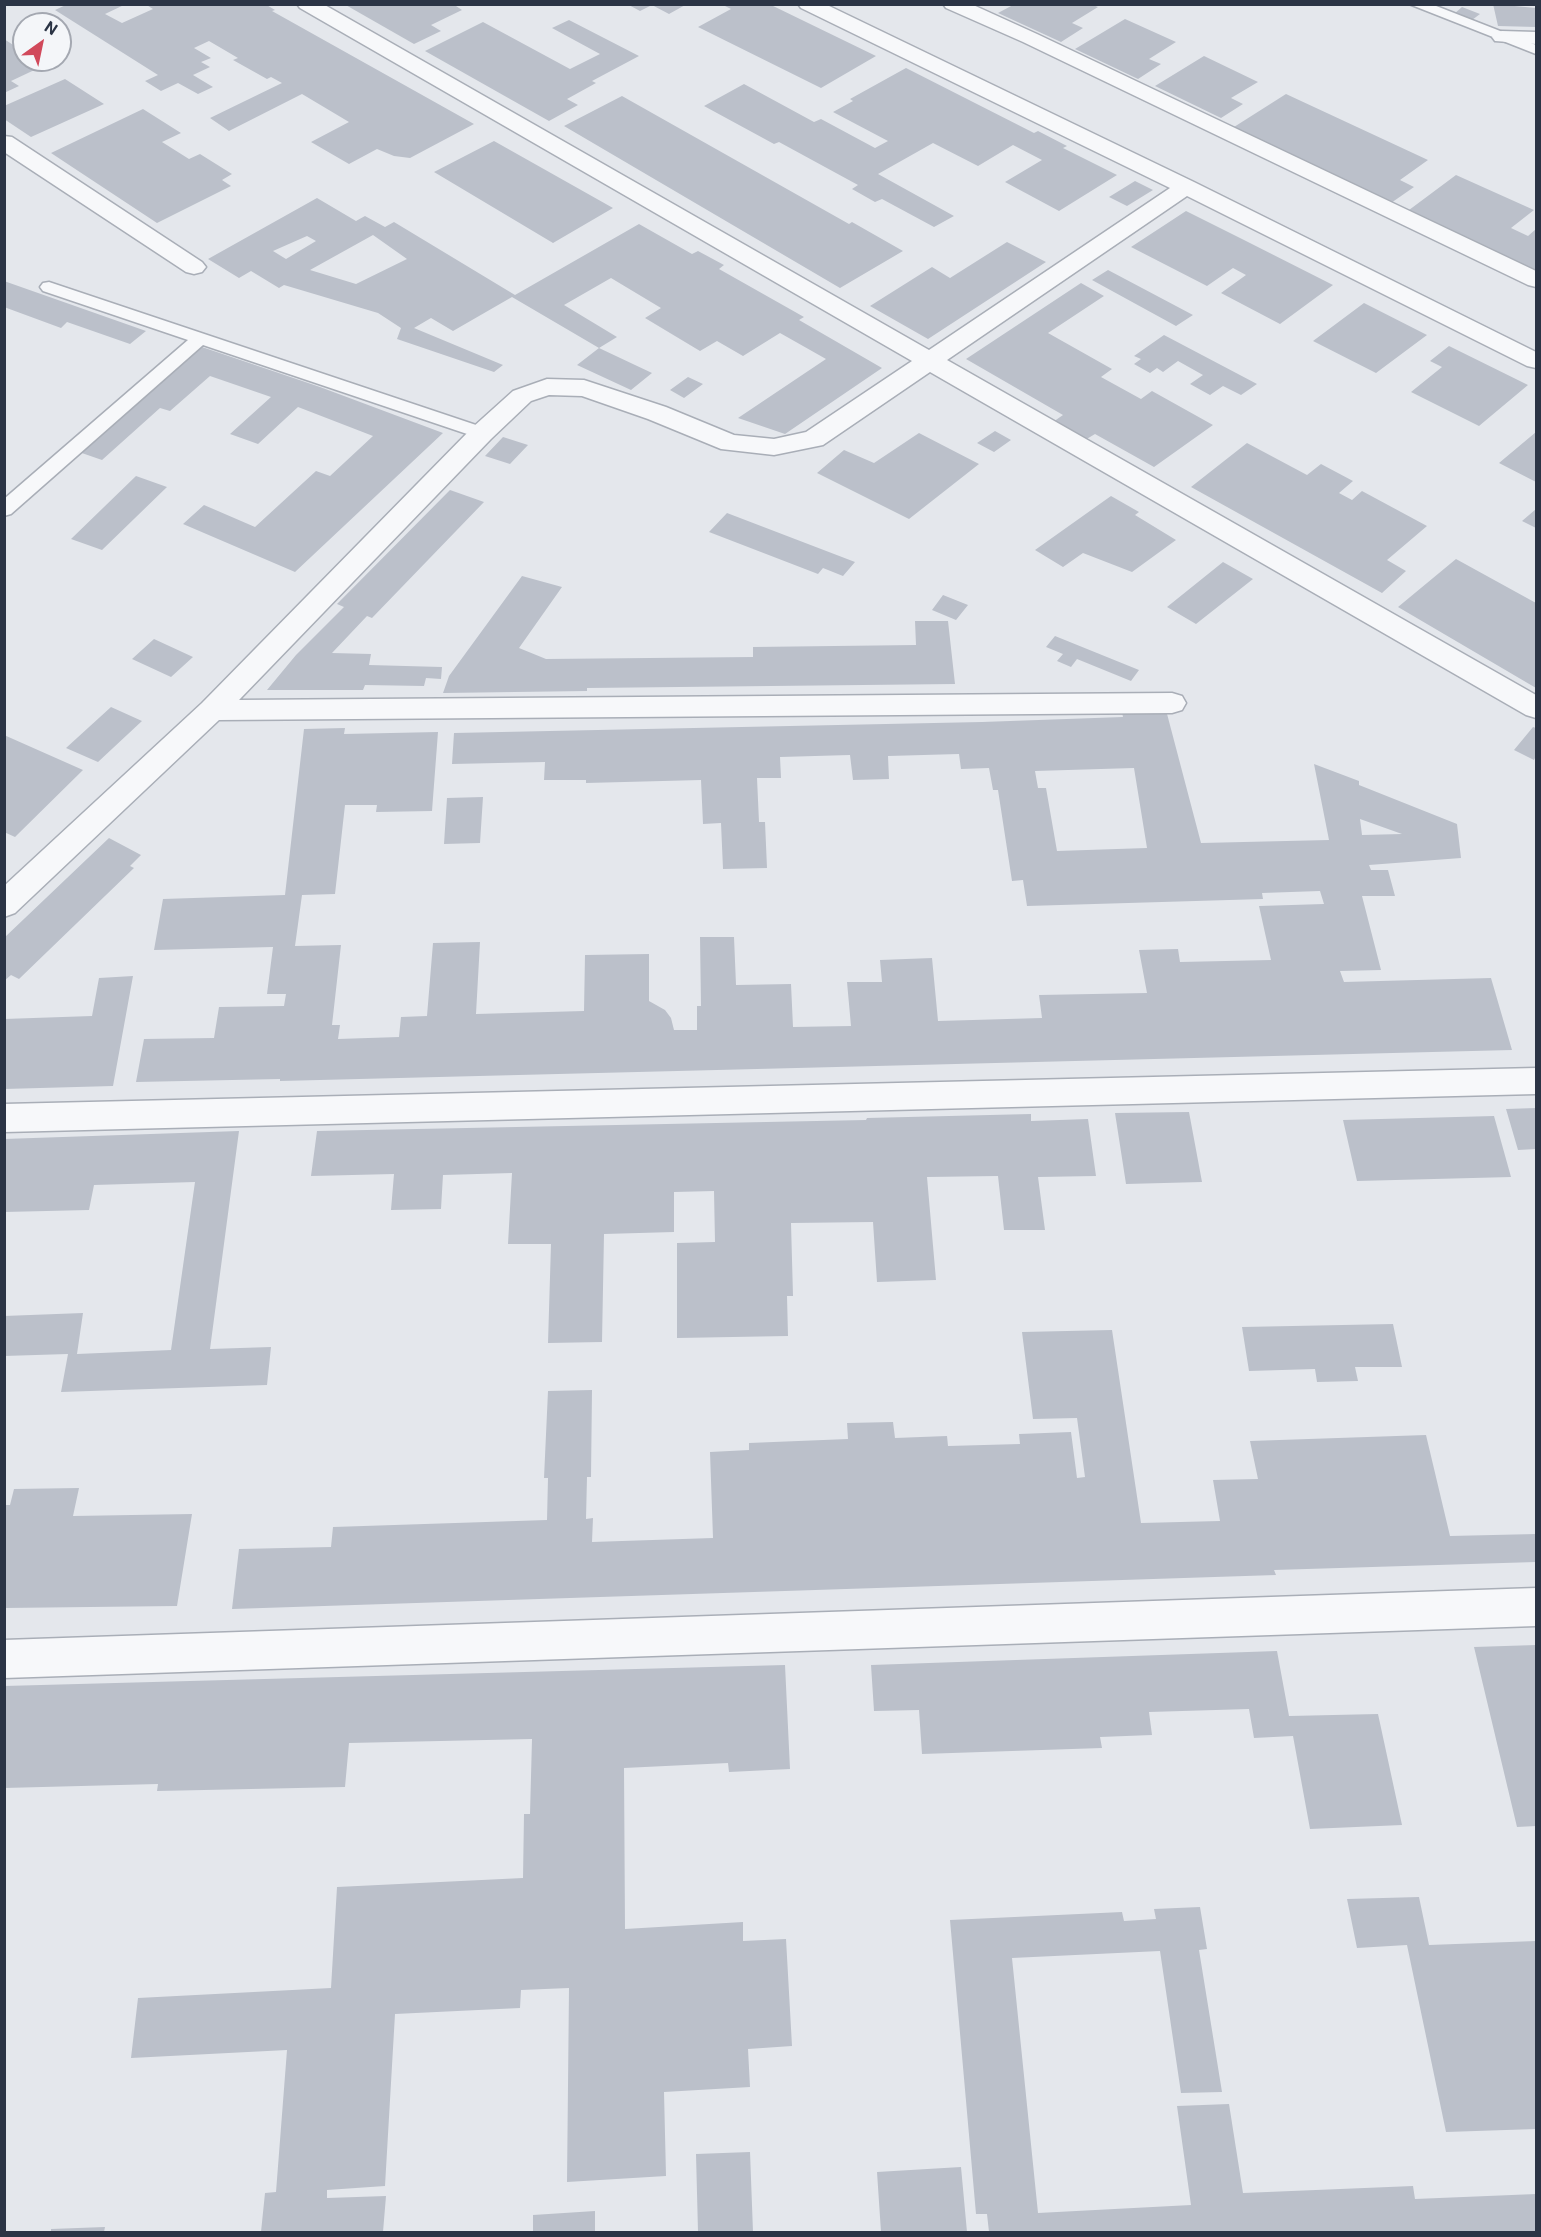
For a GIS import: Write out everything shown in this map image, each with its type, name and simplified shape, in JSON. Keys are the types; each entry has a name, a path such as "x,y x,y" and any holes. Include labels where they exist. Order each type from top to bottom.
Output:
{"street":[{"path":"307,4 1536,708"},
{"path":"808,4 1186,187 1536,361"},
{"path":"953,4 1536,280"},
{"path":"1502,37 1536,38"},
{"path":"4,141 194,267"},
{"path":"4,905 212,710 482,433 522,396 547,387 584,388 657,413 730,443 774,447 814,440 1186,187"},
{"path":"212,710 1172,703"},
{"path":"4,1118 1536,1081"},
{"path":"4,1659 1536,1607"}],"lane":[{"path":"1416,4 1536,50"},
{"path":"49,287 482,433"},
{"path":"4,510 200,338"}],"building":[{"path":"68,4 126,4 105,14 122,23 153,9 145,4 265,4 275,10 272,11 474,124 410,158 394,156 377,149 349,164 311,142 349,122 302,94 229,131 210,118 282,83 271,77 267,79 233,60 238,58 209,41 194,48 211,58 201,62 210,67 193,75 213,87 198,94 178,83 161,91 145,81 158,75 72,21 72,12 55,10"},
{"path":"344,4 453,4 462,10 431,25 441,31 414,44"},
{"path":"627,4 687,4 669,14 652,5 640,11"},
{"path":"721,4 769,4 876,56 821,88 698,27 731,9"},
{"path":"1493,4 1536,8 1536,27 1498,26"},
{"path":"1013,5 1093,5 1098,7 1072,23 1083,28 1061,42 998,13"},
{"path":"1462,7 1480,14 1472,20 1454,14"},
{"path":"1125,19 1176,42 1149,59 1161,64 1138,79 1075,49"},
{"path":"569,20 639,56 592,81 596,83 567,99 578,105 549,121 425,51 483,22 570,69 600,54 552,28"},
{"path":"4,39 12,44 12,72 30,72 11,81 19,86 4,93"},
{"path":"1204,56 1258,82 1231,98 1243,104 1221,118 1155,86"},
{"path":"906,68 1034,133 1038,131 1067,146 1063,148 1117,175 1059,211 1005,182 1042,160 1013,145 978,166 933,143 878,174 954,216 934,227 882,199 875,202 852,189 858,185 779,142 774,144 704,106 744,84 814,122 821,119 875,148 888,141 833,112 853,101 850,99"},
{"path":"65,79 104,104 31,137 4,119 4,106"},
{"path":"1286,94 1428,160 1400,180 1414,187 1391,203 1234,127"},
{"path":"622,96 849,224 852,222 903,251 840,288 564,126"},
{"path":"143,109 181,133 162,142 189,159 200,154 232,174 222,180 231,186 157,223 51,153"},
{"path":"494,141 613,208 553,243 434,172"},
{"path":"1456,175 1534,210 1511,228 1528,236 1536,229 1536,274 1405,213"},
{"path":"1135,181 1153,190 1127,206 1109,197"},
{"path":"317,198 356,221 365,216 385,227 394,222 515,295 639,224 692,254 698,251 724,265 719,269 804,317 799,320 882,368 785,434 738,418 826,359 780,333 743,356 717,341 700,351 645,318 661,308 611,278 564,305 617,337 599,348 512,297 453,331 431,318 414,328 503,365 494,372 397,339 401,328 378,313 284,285 279,288 251,271 239,278 208,259","holes":["373,235 407,259 356,284 310,270","307,236 316,241 286,259 273,251"]},
{"path":"1186,211 1333,285 1280,324 1221,293 1246,275 1233,268 1207,286 1131,247"},
{"path":"1007,242 1046,262 928,339 870,306 932,267 950,278"},
{"path":"1108,270 1193,315 1176,326 1092,280"},
{"path":"4,281 146,331 130,344 67,322 61,328 4,307"},
{"path":"1081,283 1104,296 1048,333 1112,369 1101,377 1141,399 1152,391 1213,425 1154,467 1095,434 1085,440 1053,422 1063,415 966,359"},
{"path":"1364,303 1427,335 1376,373 1313,341"},
{"path":"1164,335 1257,384 1241,395 1223,386 1210,395 1190,384 1203,375 1178,361 1163,372 1157,368 1150,373 1134,364 1141,359 1134,356"},
{"path":"199,346 320,387 443,433 295,572 183,524 204,505 255,527 316,471 330,476 373,436 298,407 258,444 230,434 271,397 210,376 170,411 160,408 102,460 76,451"},
{"path":"1449,346 1528,385 1479,426 1411,392 1442,367 1430,361"},
{"path":"599,348 652,373 631,390 577,365"},
{"path":"688,377 703,384 684,398 670,390"},
{"path":"995,431 1011,440 994,452 977,443"},
{"path":"1536,432 1536,482 1499,463"},
{"path":"919,433 979,464 909,519 817,473 844,450 874,463"},
{"path":"503,437 528,445 510,464 485,456"},
{"path":"1247,443 1307,475 1321,464 1353,481 1339,493 1352,500 1362,491 1427,526 1387,560 1406,571 1382,593 1191,487"},
{"path":"136,476 167,487 102,550 71,539"},
{"path":"450,490 484,502 372,618 367,616 332,653 371,654 369,665 442,667 441,679 426,678 424,686 365,685 363,690 267,690 296,655 344,607 337,604"},
{"path":"1111,496 1139,512 1135,515 1176,540 1132,572 1083,553 1063,567 1035,550"},
{"path":"1536,509 1536,528 1522,521"},
{"path":"727,513 855,562 843,576 823,568 818,574 709,532"},
{"path":"1456,559 1536,603 1536,688 1398,607"},
{"path":"1223,562 1253,579 1196,624 1167,607"},
{"path":"522,576 562,587 519,648 546,659 753,657 753,647 916,645 915,621 948,621 955,684 587,688 587,691 443,693 449,676"},
{"path":"943,595 968,605 956,620 932,610"},
{"path":"1055,636 1139,670 1131,681 1077,659 1071,667 1057,661 1063,654 1046,647"},
{"path":"154,639 193,657 171,677 132,659"},
{"path":"111,707 142,721 98,762 66,748"},
{"path":"1166,710 1201,843 1329,840 1314,764 1359,781 1359,785 1457,824 1461,858 1369,865 1371,870 1388,870 1395,896 1362,896 1381,970 1340,971 1344,982 1491,978 1512,1050 280,1081 280,1079 136,1082 144,1039 214,1038 219,1007 284,1006 286,994 267,994 273,947 154,950 163,899 285,895 304,729 345,728 344,734 438,732 432,811 376,812 377,805 345,805 335,894 302,895 295,946 341,945 332,1025 340,1025 338,1039 399,1037 401,1017 427,1016 433,943 480,942 476,1014 584,1011 585,955 649,954 649,1001 665,1010 671,1018 674,1030 697,1030 697,1006 701,1006 700,937 734,937 736,985 791,984 793,1027 851,1026 847,982 882,982 880,960 932,958 938,1021 1042,1018 1039,995 1147,993 1139,950 1178,949 1180,962 1271,960 1259,906 1324,904 1320,891 1262,893 1263,899 1027,906 1023,880 1012,881 998,790 993,790 989,768 961,769 959,754 888,756 889,779 853,780 850,755 780,757 781,778 757,778 759,822 765,822 767,868 723,869 721,823 703,824 701,780 586,783 586,780 544,780 545,762 452,764 454,733 982,722 1123,717 1122,712","holes":["1134,768 1147,848 1057,851 1046,788 1038,788 1035,771","1360,819 1402,834 1362,835"]},
{"path":"1533,727 1536,728 1534,760 1514,750"},
{"path":"4,735 83,770 15,837 4,832"},
{"path":"483,797 480,843 444,844 447,798"},
{"path":"109,838 141,855 130,866 134,868 19,979 11,975 4,981 4,938"},
{"path":"133,976 113,1086 4,1089 4,1019 92,1016 99,978"},
{"path":"1536,1108 1536,1149 1518,1150 1506,1109"},
{"path":"1189,1112 1202,1182 1126,1184 1115,1113"},
{"path":"1031,1114 1031,1121 1088,1119 1096,1176 1038,1177 1045,1230 1004,1230 998,1176 927,1177 936,1280 877,1282 873,1222 791,1223 793,1296 787,1296 788,1336 677,1338 677,1243 715,1242 714,1191 674,1192 674,1232 604,1234 602,1342 548,1343 551,1244 508,1244 512,1173 443,1175 441,1209 391,1210 394,1174 311,1176 317,1131 866,1120 867,1118"},
{"path":"1494,1116 1511,1177 1357,1181 1343,1120"},
{"path":"239,1131 210,1349 271,1347 267,1385 61,1392 68,1354 4,1356 4,1316 83,1313 77,1354 171,1350 195,1182 94,1185 89,1210 4,1212 4,1139"},
{"path":"1393,1324 1402,1367 1355,1367 1358,1381 1317,1382 1315,1369 1249,1371 1242,1327"},
{"path":"1112,1330 1141,1523 1220,1521 1213,1480 1258,1479 1250,1441 1426,1435 1450,1536 1536,1534 1536,1562 1274,1570 1276,1575 232,1609 239,1549 331,1547 333,1527 547,1520 548,1478 544,1478 548,1391 592,1390 591,1477 587,1477 586,1519 593,1518 592,1542 713,1538 710,1452 749,1450 749,1443 848,1439 847,1423 893,1422 895,1438 947,1436 948,1446 1020,1444 1019,1434 1071,1432 1077,1478 1085,1477 1077,1418 1033,1419 1022,1332"},
{"path":"79,1488 73,1516 192,1514 177,1606 4,1608 4,1505 10,1505 14,1489"},
{"path":"1536,1645 1536,1826 1517,1827 1474,1647"},
{"path":"1277,1651 1289,1716 1378,1714 1402,1825 1310,1829 1293,1736 1254,1738 1249,1709 1149,1712 1152,1735 1100,1737 1102,1748 922,1754 919,1710 874,1711 871,1665"},
{"path":"785,1665 790,1769 729,1772 728,1763 624,1768 625,1929 743,1922 743,1941 786,1939 792,2046 748,2049 750,2087 664,2092 666,2176 567,2182 569,1988 521,1990 520,2008 395,2014 385,2186 327,2190 327,2198 386,2196 383,2232 261,2232 265,2193 276,2192 287,2050 131,2058 138,1998 331,1988 337,1887 523,1878 524,1814 530,1814 532,1739 349,1743 345,1787 157,1791 158,1784 4,1788 4,1686"},
{"path":"1419,1897 1429,1945 1536,1941 1536,2129 1446,2132 1407,1945 1357,1948 1347,1899"},
{"path":"1200,1907 1207,1949 1199,1950 1222,2092 1181,2093 1160,1951 1012,1958 1038,2213 1191,2205 1177,2106 1229,2104 1243,2193 1413,2186 1415,2199 1536,2194 1536,2232 989,2232 987,2214 976,2214 950,1920 1122,1912 1124,1921 1156,1919 1154,1909"},
{"path":"750,2152 753,2232 698,2232 696,2154"},
{"path":"961,2167 967,2232 881,2232 877,2172"},
{"path":"595,2211 595,2232 533,2232 533,2215"},
{"path":"105,2227 104,2232 51,2232 51,2229"}]}
